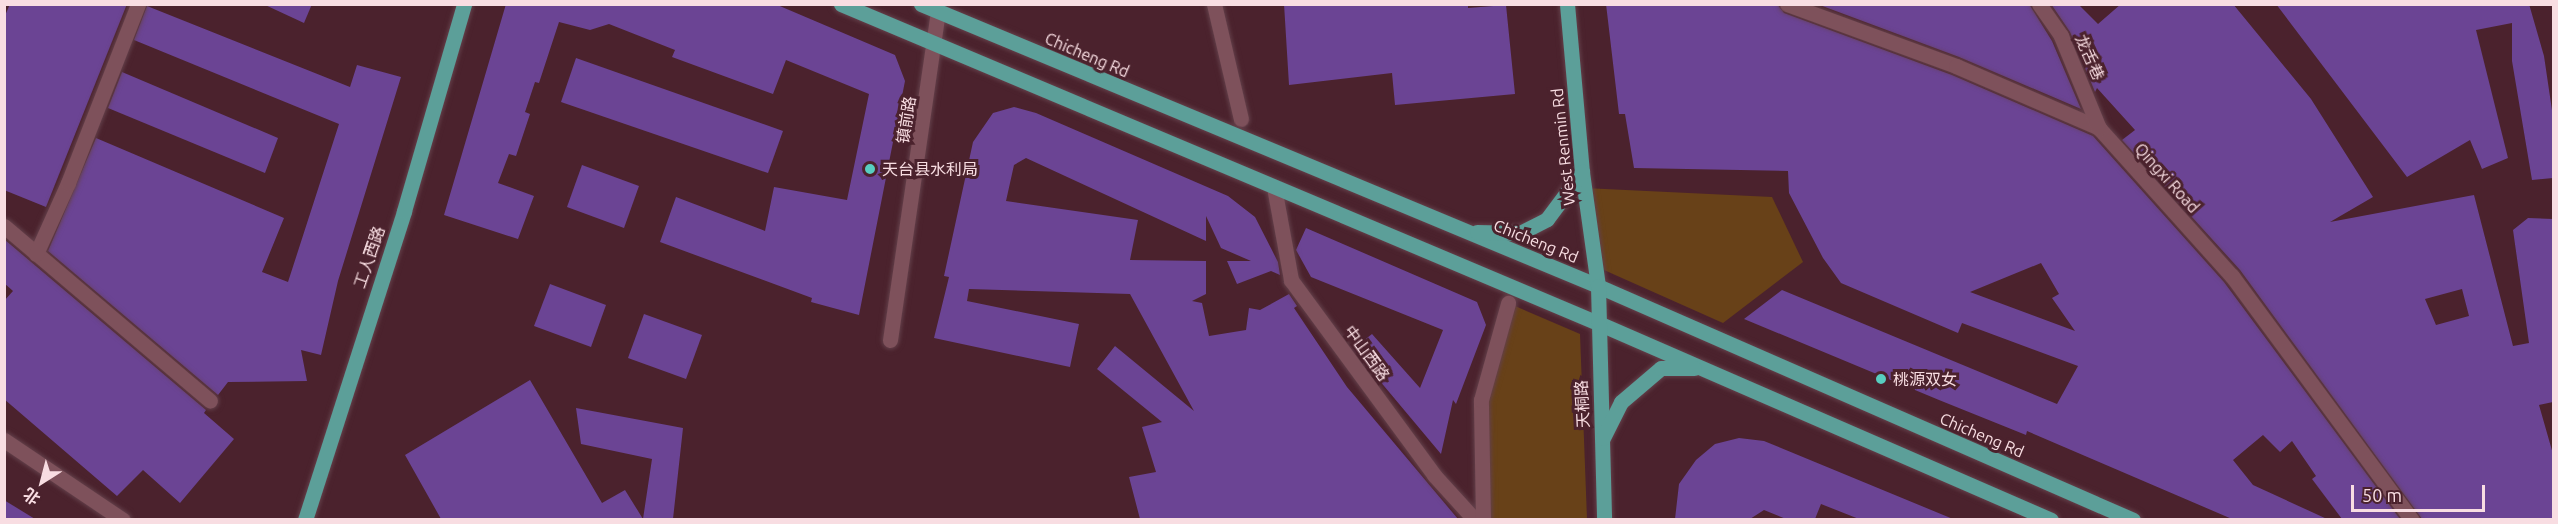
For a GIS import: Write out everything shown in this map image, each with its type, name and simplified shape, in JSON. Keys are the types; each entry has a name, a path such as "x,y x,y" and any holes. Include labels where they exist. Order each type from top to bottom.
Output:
{"main road":[{"name":"工人西路","path":"305,519 404,211 464,4"},
{"path":"842,4 1598,323 2021,514 2051,519"},
{"name":"Chicheng Rd","path":"921,4 1598,286 2133,519"},
{"name":"West Renmin Rd","path":"1567,4 1582,172 1598,286"},
{"path":"1467,232 1520,233 1547,219 1582,172"},
{"name":"天桐路","path":"1598,286 1604,519"},
{"path":"1602,444 1621,402 1661,368 1701,368"}],"street":[{"path":"36,254 68,183 138,4"},
{"path":"1214,4 1240,119"},
{"name":"Qingxi Road","path":"1787,4 1956,66 2099,129 2232,276 2412,519"},
{"name":"龙舌巷","path":"2039,4 2061,36 2099,129"},
{"name":"镇前路","path":"890,340 936,44 938,12"},
{"name":"中山西路","path":"1274,186 1291,280 1434,475 1475,519"},
{"path":"4,226 210,401"},
{"path":"1483,519 1481,400 1508,303"},
{"path":"4,440 123,519"}],"shaded area":[{"path":"1584,188 1772,197 1803,262 1723,323 1595,266"},
{"path":"1508,303 1580,334 1587,519 1483,519 1481,400"}],"building":[{"path":"10,4 127,4 46,207 4,190 4,18"},
{"path":"263,4 312,4 304,23"},
{"path":"506,4 775,4 895,55 905,81 859,315 811,302 812,298 660,242 676,197 765,231 774,187 847,200 869,94 786,60 773,94 672,57 675,50 609,24 590,30 559,22 539,83 535,82 525,112 530,114 516,156 509,154 498,183 534,196 518,239 444,215"},
{"path":"1284,4 1468,4 1468,8 1506,5 1515,94 1395,105 1392,73 1289,85"},
{"path":"1606,4 1777,4 1784,13 1952,75 2093,136 2224,282 2400,519 2342,519 2312,479 2316,476 2292,441 2280,452 2263,435 2233,460 2253,485 2327,519 2232,519 2027,431 2026,435 1744,319 1782,290 2057,404 2078,366 1962,323 1958,333 1841,283 1823,258 1789,193 1788,171 1634,168 1625,114 1619,114","holes":["2041,263 2059,294 2052,298 2075,331 1970,292"]},
{"path":"1817,4 2029,4 2052,41 2081,109 1959,57"},
{"path":"2051,4 2078,4 2098,24 2121,4 2233,4 2311,99 2373,197 2330,222 2474,195 2513,346 2529,343 2513,230 2528,218 2553,219 2553,402 2539,405 2553,454 2553,519 2422,519 2240,270 2122,140 2135,130 2097,88 2095,92 2070,32","holes":["2462,289 2469,316 2436,325 2425,299"]},
{"path":"2276,4 2529,4 2544,56 2553,117 2553,178 2532,180 2512,61 2512,23 2476,30 2508,158 2482,169 2470,140 2407,177"},
{"path":"147,6 350,87 357,65 401,77 338,281 321,355 301,350 307,381 228,382 218,395 48,251 96,138 284,218 262,272 288,282 339,124 134,40"},
{"path":"576,58 783,131 768,173 561,102"},
{"path":"122,72 278,138 265,173 108,108"},
{"path":"1014,107 1036,113 1228,196 1255,217 1278,262 1280,275 1271,271 1237,284 1227,261 1251,261 1221,248 1206,216 1206,241 1026,158 1014,165 1006,201 1138,220 1130,260 1206,261 1206,294 1192,301 1202,303 1209,336 1246,330 1249,308 1260,310 1289,294 1297,306 1294,308 1347,387 1458,519 1140,519 1129,477 1156,472 1142,427 1162,422 1097,369 1115,346 1194,411 1130,294 969,289 967,301 1079,324 1070,367 934,338 949,277 944,276 973,142 993,113"},
{"path":"582,165 639,186 624,228 567,207"},
{"path":"1306,228 1477,302 1486,325 1456,404 1453,400 1441,454 1353,349 1372,334 1420,388 1443,330 1311,277 1296,250"},
{"path":"4,239 206,410 204,413 234,439 180,503 143,470 117,496 4,399 4,301 13,291 4,283"},
{"path":"550,284 606,305 591,347 534,326"},
{"path":"644,314 702,335 686,379 628,358"},
{"path":"530,380 602,503 625,490 643,519 441,519 405,455"},
{"path":"576,408 683,428 673,519 643,519 652,459 581,444"},
{"path":"1739,438 1764,441 1953,519 1859,519 1821,504 1815,519 1786,519 1764,510 1750,519 1675,519 1679,484 1696,460 1715,444"},
{"path":"4,500 35,519 4,519"}],"place":[{"name":"天台县水利局","path":"870,169"},
{"name":"桃源双女","path":"1881,379"}]}
